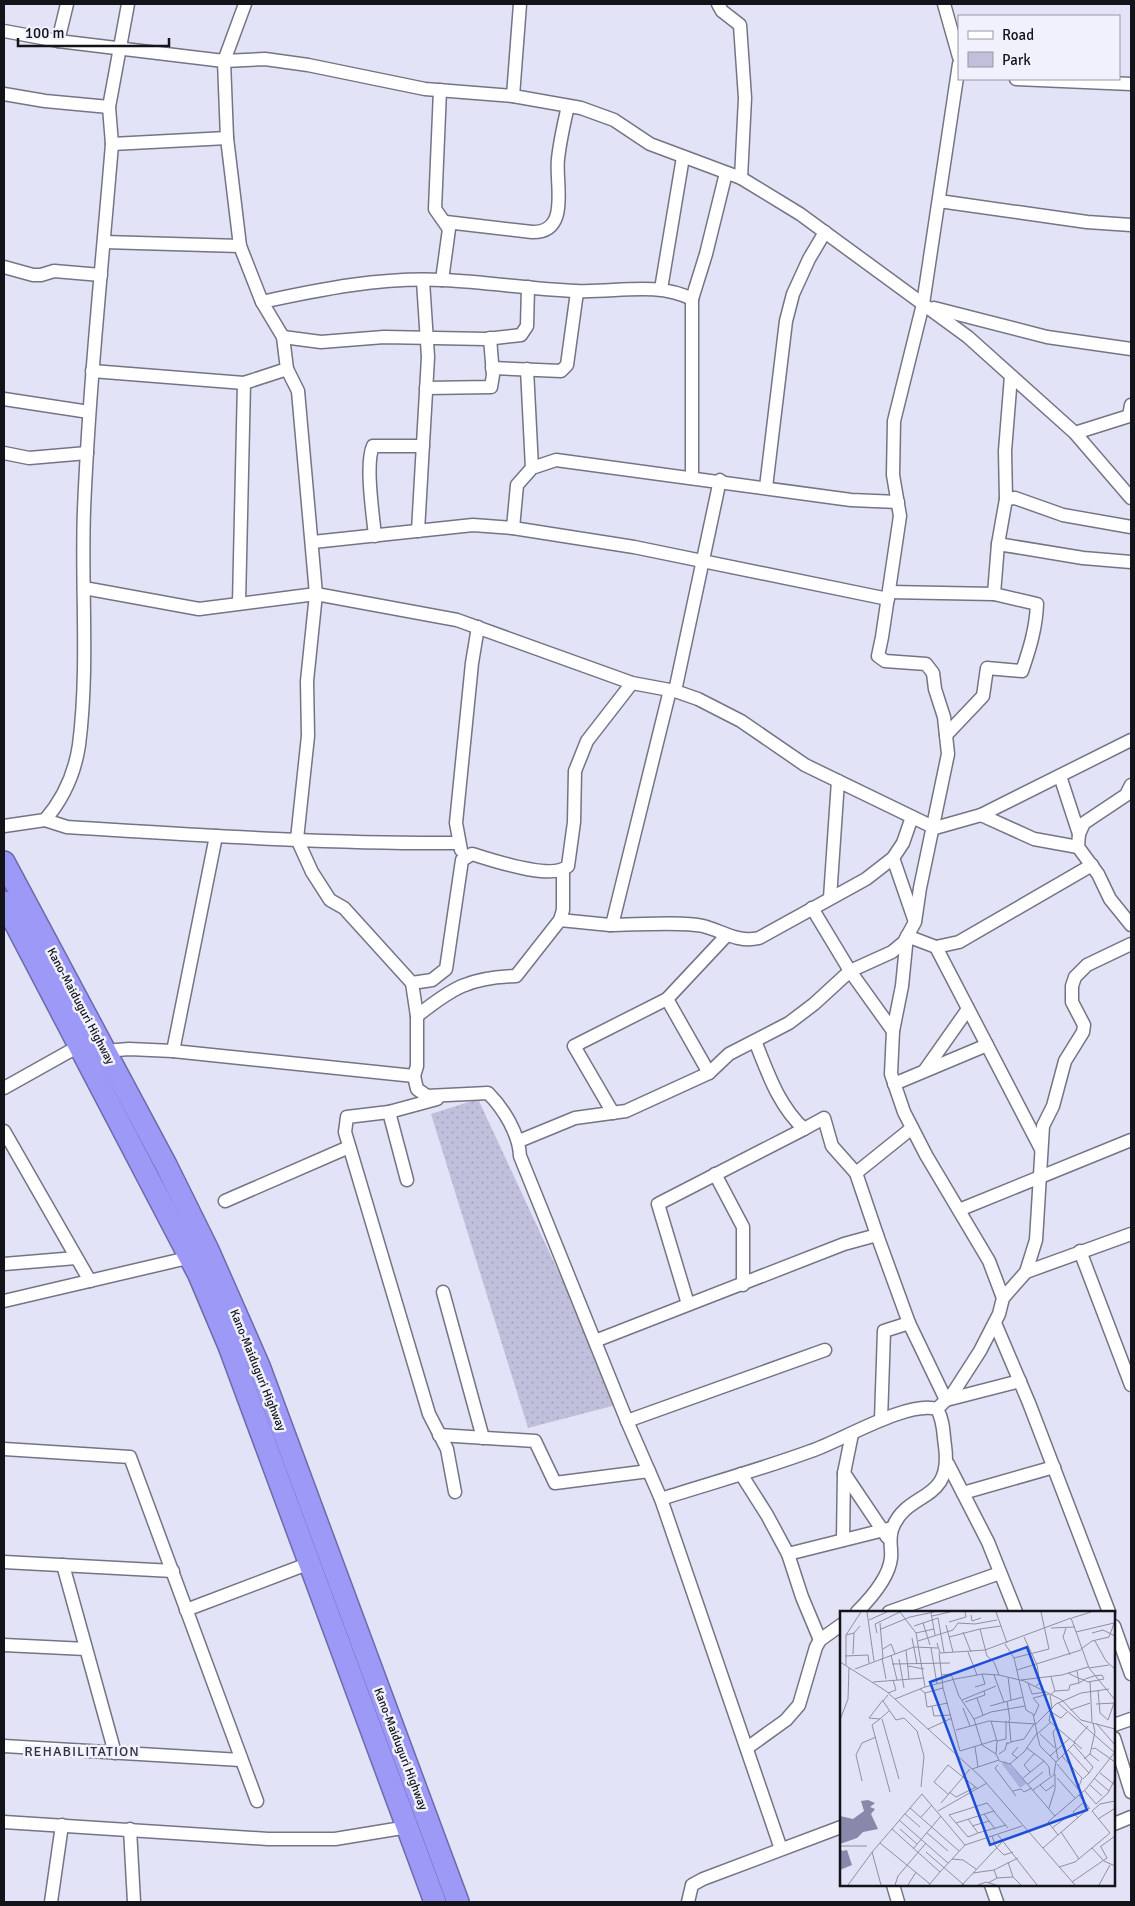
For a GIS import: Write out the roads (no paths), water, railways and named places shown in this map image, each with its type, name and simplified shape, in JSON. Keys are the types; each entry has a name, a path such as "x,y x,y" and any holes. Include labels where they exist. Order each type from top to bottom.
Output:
{"highway":[{"name":"Kano-Maiduguri Highway","path":"4,862 166,1165 199,1254 229,1346 435,1902"},
{"name":"Kano-Maiduguri Highway","path":"4,902 79,1046 199,1254 258,1366 458,1902"}],"street":[{"path":"58,41 67,4"},
{"path":"45,820 60,801 73,769 78,746 82,703 87,453 92,371 112,144 109,106 128,4"},
{"path":"245,4 224,61 227,138 240,246 262,302 283,337 287,369 298,391 313,542 316,594 307,681 308,736 297,839 312,872 330,900 344,908 412,983 418,1016 417,1066 414,1076 417,1089 427,1096 488,1094 495,1100 519,1141 520,1156 627,1422 661,1499 781,1850"},
{"path":"513,96 520,4"},
{"path":"718,4 722,11 740,25 745,98 741,178"},
{"path":"944,4 958,53"},
{"path":"4,31 58,41 224,61 265,59 440,90 513,96 581,108 614,120 650,144 741,178 800,214 825,232 968,337 1075,433 1131,498"},
{"path":"519,1141 575,1118 626,1111 709,1073 729,1054 789,1024 850,971 892,952 907,936 915,922 920,888 948,754 946,735 933,673 926,664 884,661 878,656 900,516 893,475 894,420 922,304 958,71"},
{"path":"1039,80 1131,84"},
{"path":"440,90 435,201 439,217 446,222 532,232 545,231 552,226 560,203 558,161 568,106"},
{"path":"4,94 45,101 109,106"},
{"path":"112,144 227,138"},
{"path":"662,289 682,157"},
{"path":"692,478 692,299 706,254 726,173"},
{"path":"939,201 1088,222 1131,226"},
{"path":"442,280 449,229 446,222"},
{"path":"766,487 786,321 793,294 809,259 825,232"},
{"path":"104,242 240,246"},
{"path":"4,266 33,275 54,272 101,275"},
{"path":"262,302 322,289 442,280 577,292 662,289 692,299"},
{"path":"418,531 428,357 423,281"},
{"path":"283,337 321,342 384,337 490,338 521,334 527,326 528,288"},
{"path":"492,368 561,371 567,366 577,292"},
{"path":"922,304 1047,337 1131,349"},
{"path":"426,388 491,387 490,338"},
{"path":"92,371 244,384 287,369"},
{"path":"527,369 532,468"},
{"path":"994,594 998,544 1006,499 1005,451 1011,376"},
{"path":"239,604 244,384"},
{"path":"4,399 89,412"},
{"path":"1075,433 1130,412"},
{"path":"375,536 370,452 373,446 423,446"},
{"path":"4,454 29,458 87,453"},
{"path":"513,528 517,485 532,468 556,460 720,480 851,500 898,502"},
{"path":"610,925 624,885 703,561 720,480"},
{"path":"1006,499 1015,498 1063,515 1131,527"},
{"path":"313,542 473,525 513,528 568,538 634,546 703,561 888,595 994,594 1037,604 1036,627 1022,671 987,668 982,696 946,735"},
{"path":"998,544 1083,558 1131,562"},
{"path":"84,588 199,609 316,594 458,620 632,683 672,690 698,699 741,721 805,765 934,828 981,815 1131,740"},
{"path":"412,983 432,980 446,969 462,860 456,823 472,663 478,628"},
{"path":"462,860 472,854 520,868 563,870 568,866 575,771 587,741 632,683"},
{"path":"1060,776 1078,834 1078,847 1092,865 1110,900 1131,925"},
{"path":"830,898 838,781"},
{"path":"1078,834 1084,824 1126,795 1131,785"},
{"path":"981,815 1034,839 1078,847"},
{"path":"560,920 586,924 703,926 726,936 747,941 758,938 866,879 893,858 903,843 912,817"},
{"path":"4,826 45,820 68,827 216,836 392,844 459,843"},
{"path":"173,1051 216,836"},
{"path":"893,858 915,922"},
{"path":"907,936 936,948 959,942 1092,865"},
{"path":"418,1016 440,998 475,980 488,977 516,976 560,920 563,910 563,870"},
{"path":"812,908 850,971 893,1031"},
{"path":"613,1113 574,1046 667,999 726,936"},
{"path":"907,936 902,986 893,1031 891,1074 904,1112 989,1261 1003,1298"},
{"path":"937,1409 964,1377 995,1323 1003,1298 1026,1272 1036,1240 1043,1126 1052,1106 1065,1061 1083,1032 1084,1025 1072,1002 1072,986 1075,977 1087,965 1131,944"},
{"path":"936,948 1042,1150"},
{"path":"667,999 709,1073"},
{"path":"925,1071 968,1009"},
{"path":"755,1041 779,1099 804,1128"},
{"path":"894,1084 987,1045"},
{"path":"4,1088 79,1046"},
{"path":"105,1051 129,1049 173,1051 414,1076"},
{"path":"447,1096 389,1112 347,1117 344,1132 429,1414 446,1449 455,1492"},
{"path":"389,1112 407,1180"},
{"path":"688,1304 658,1204 824,1118 832,1146 856,1173 909,1323 946,1400"},
{"path":"856,1173 912,1128"},
{"path":"4,1131 90,1281"},
{"path":"959,1210 1131,1140"},
{"path":"225,1201 349,1147"},
{"path":"715,1174 743,1227 743,1284"},
{"path":"1026,1272 1131,1234"},
{"path":"595,1341 844,1244 877,1235"},
{"path":"1080,1251 1131,1385"},
{"path":"4,1301 199,1254"},
{"path":"4,1264 76,1258"},
{"path":"442,1292 483,1438"},
{"path":"881,1420 884,1331 909,1323"},
{"path":"995,1323 1054,1468 1109,1611"},
{"path":"627,1422 825,1350"},
{"path":"946,1400 1020,1382"},
{"path":"661,1499 812,1451 881,1420 927,1406 937,1409"},
{"path":"937,1409 944,1432 948,1464 1000,1573 1016,1611"},
{"path":"843,1540 844,1473 852,1434"},
{"path":"439,1435 535,1441 555,1483 649,1471"},
{"path":"4,1449 130,1457 257,1800"},
{"path":"788,1554 843,1540 888,1533 906,1508 935,1490 948,1464"},
{"path":"963,1493 1054,1468"},
{"path":"844,1473 888,1533 891,1557 888,1572 872,1597 858,1611"},
{"path":"741,1474 767,1515 788,1554 802,1597 831,1634 816,1647 799,1705 786,1720 747,1748"},
{"path":"4,1562 173,1571"},
{"path":"186,1610 310,1563"},
{"path":"63,1565 115,1753"},
{"path":"892,1611 1000,1573"},
{"path":"1115,1629 1131,1674"},
{"path":"1126,1658 1131,1643"},
{"path":"4,1644 86,1649"},
{"path":"1115,1725 1131,1719"},
{"path":"1115,1741 1131,1792"},
{"path":"4,1746 241,1760"},
{"path":"1115,1824 1131,1817"},
{"path":"4,1822 268,1839 335,1839 408,1827"},
{"path":"51,1902 62,1825"},
{"path":"688,1902 692,1885 840,1827"},
{"path":"130,1829 134,1902"},
{"path":"893,1886 898,1902"},
{"path":"991,1886 998,1902"}],"district":[{"name":"REHABILITATION","path":"82,1751"}]}
